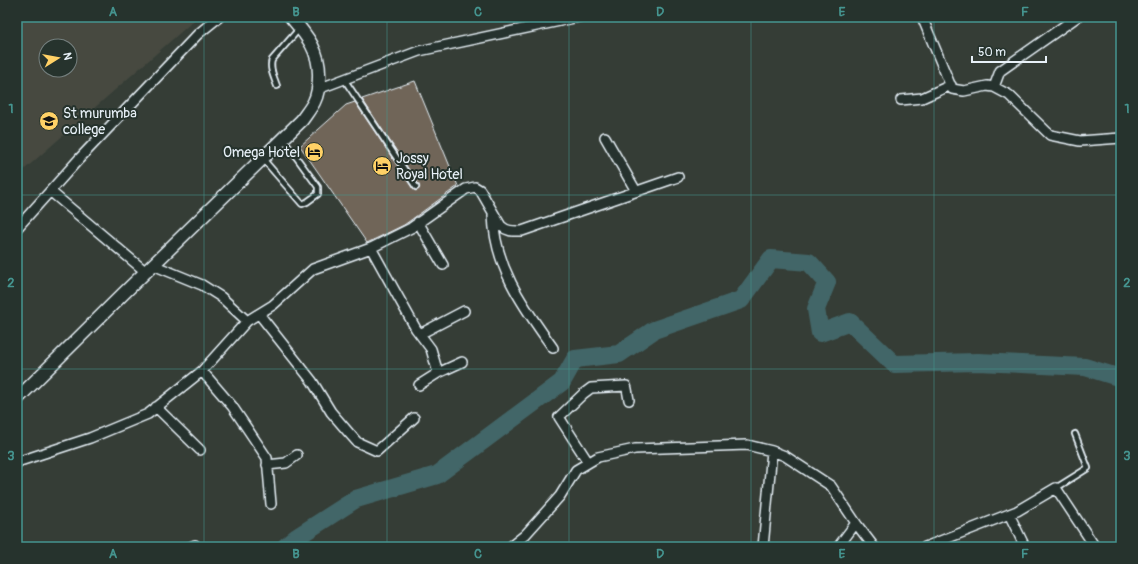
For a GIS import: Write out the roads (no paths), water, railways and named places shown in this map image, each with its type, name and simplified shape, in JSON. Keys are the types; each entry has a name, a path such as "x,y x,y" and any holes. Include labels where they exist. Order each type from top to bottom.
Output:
{"street":[{"path":"17,228 198,34 219,17"},
{"path":"17,399 302,120 314,103 318,89 319,67 315,49 291,17"},
{"path":"318,89 419,51 579,17"},
{"path":"922,17 952,89 959,91 987,86 994,88 1009,95 1050,134 1080,140 1121,138"},
{"path":"994,88 1000,71 1077,17"},
{"path":"901,100 922,98 951,85"},
{"path":"606,137 636,191"},
{"path":"17,463 90,438 148,414 202,371 247,321 273,305 313,269 371,248 410,228 466,189 475,187 480,190 493,214 505,230 522,231 678,177"},
{"path":"50,191 150,269 202,285 220,297 247,321"},
{"path":"493,214 498,248 510,282 522,303 554,348"},
{"path":"418,222 442,265"},
{"path":"371,248 420,334 431,349 438,373"},
{"path":"420,334 464,311"},
{"path":"259,314 312,381 331,412 357,442 377,451 414,418"},
{"path":"418,385 438,373 462,362"},
{"path":"202,371 232,406 267,458 271,504"},
{"path":"588,462 559,417 591,388 626,386 629,400"},
{"path":"156,407 200,450"},
{"path":"510,547 525,535 560,496 576,470 598,457 635,449 747,444 785,456 831,486 874,547"},
{"path":"763,547 772,451"},
{"path":"267,465 286,463 297,455"},
{"path":"925,547 1017,511 1056,488 1095,547"},
{"path":"1009,514 1025,547"},
{"path":"838,547 856,523"}],"lane":[{"path":"277,86 271,69 272,60 300,28"},
{"path":"344,79 416,188"},
{"path":"263,159 302,204 318,194 318,187 283,139"},
{"path":"1056,488 1088,468 1075,434"}],"waterway":[{"path":"285,547 297,537 356,499 437,475 562,382 575,359 619,354 654,330 741,300 771,259 809,262 827,282 816,309 820,333 850,322 894,364 978,362 1085,367 1121,378"}],"place":[{"name":"St murumba college","path":"49,121"},
{"name":"Omega Hotel","path":"314,152"},
{"name":"Jossy Royal Hotel","path":"382,166"}]}
